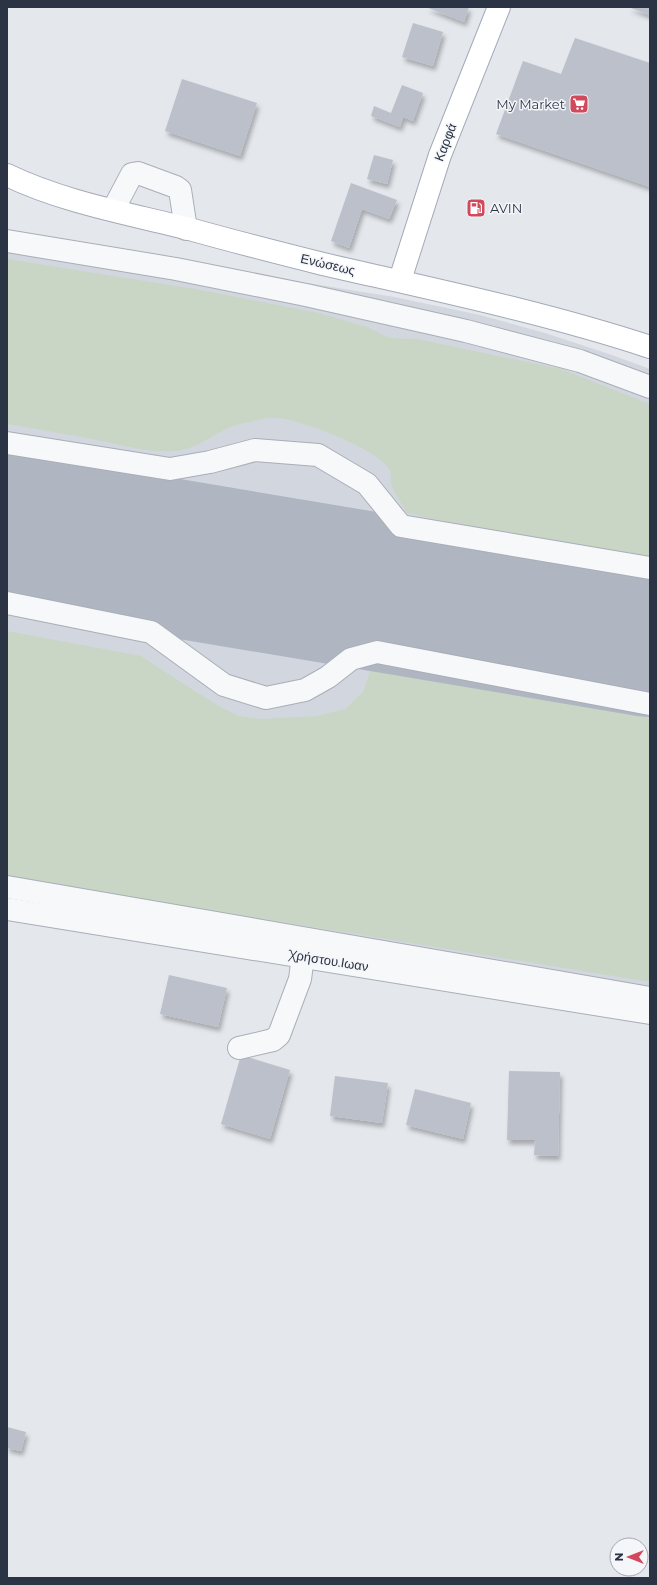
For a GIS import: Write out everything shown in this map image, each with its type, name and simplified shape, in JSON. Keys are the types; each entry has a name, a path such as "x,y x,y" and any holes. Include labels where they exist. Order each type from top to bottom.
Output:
{"main road":[{"name":"Καρφά","path":"400,280 440,155 499,7"},
{"name":"Ενώσεως","path":"7,175 25,184 50,193 113,210 322,263 400,280 576,325 650,347"}],"street":[{"path":"113,210 132,174 138,173 176,187 180,190 186,229"},
{"path":"7,241 176,269 466,331 580,361 650,387"},
{"path":"7,443 170,469 210,462 256,450 318,455 367,484 401,526 650,568"},
{"path":"7,603 151,632 224,685 266,698 305,690 328,677 352,659 377,652 650,704"},
{"path":"7,887 650,998"},
{"name":"Χρήστου.Ιωαν","path":"7,909 650,1013"},
{"path":"239,1048 273,1040 279,1034 300,979 303,956"}],"shaded area":[{"path":"7,235 394,297 480,315 545,333 650,369 650,1004 7,899"}],"green space":[{"path":"7,259 195,289 319,313 367,327 389,338 417,339 561,369 650,404 650,558 544,543 407,513 393,489 390,471 382,461 371,453 339,437 291,420 270,418 236,425 190,448 174,451 155,451 135,448 7,424"},
{"path":"7,631 141,656 193,690 238,716 261,719 317,716 345,709 363,692 372,666 650,718 650,982 7,877"}],"building":[{"path":"426,7 469,7 464,22"},
{"path":"628,7 650,7 650,15"},
{"path":"413,23 443,32 433,66 402,57"},
{"name":"My Market","path":"575,38 650,63 650,187 496,134 523,61 561,74"},
{"path":"182,79 257,103 240,156 165,131"},
{"path":"402,85 423,93 413,121 403,117 400,127 371,116 374,106 391,113"},
{"path":"374,155 393,160 387,184 367,179"},
{"path":"351,183 397,200 389,219 362,209 349,248 331,241"},
{"path":"169,975 227,988 218,1027 160,1014"},
{"path":"241,1055 290,1070 270,1139 221,1124"},
{"path":"509,1071 560,1072 558,1156 534,1155 535,1140 507,1140"},
{"path":"335,1076 388,1083 382,1123 330,1116"},
{"path":"415,1089 471,1103 463,1139 406,1125"},
{"path":"7,1427 26,1432 21,1451 7,1448"}],"runway":[{"path":"7,530 650,638"}],"place":[{"name":"My Market","path":"579,104"},
{"name":"AVIN","path":"476,208"}]}
